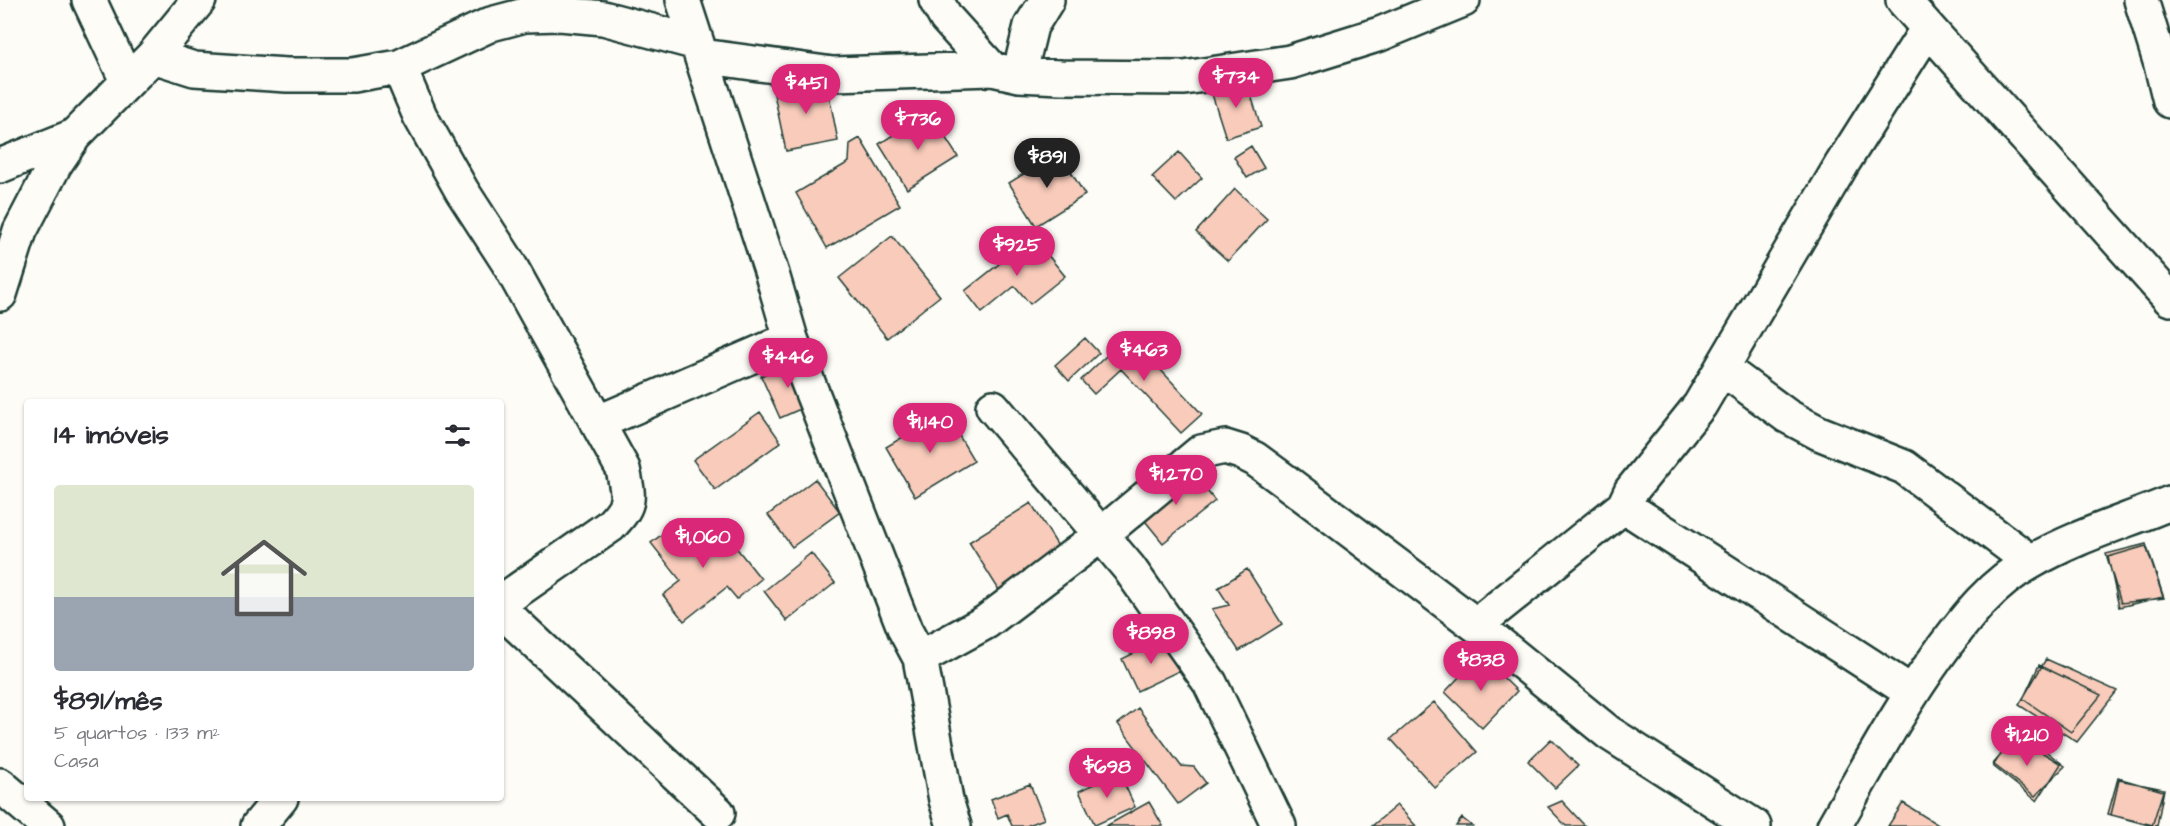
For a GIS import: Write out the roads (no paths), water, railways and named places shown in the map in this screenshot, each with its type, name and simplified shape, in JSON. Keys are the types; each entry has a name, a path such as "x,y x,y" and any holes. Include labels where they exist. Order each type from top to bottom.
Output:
{"street":[{"path":"89,0 127,81"},
{"path":"0,294 20,231 55,164 74,136 153,56 199,0"},
{"path":"684,0 791,339 905,630 920,658 946,800 954,826"},
{"path":"936,0 946,18 1006,72"},
{"path":"1006,72 1047,0"},
{"path":"153,56 194,69 277,75 353,75 399,67 491,24 525,15 560,14 603,18 699,49 833,74 1006,72 1184,78 1290,62 1380,34 1463,0"},
{"path":"1903,0 2170,299"},
{"path":"2140,0 2160,61 2170,101"},
{"path":"1476,625 1624,506 1631,491 1700,405 1842,164 1928,28"},
{"path":"399,67 420,116 462,191 508,262 623,469 628,495 625,510 610,526 504,600"},
{"path":"0,166 74,136"},
{"path":"597,423 791,339"},
{"path":"1722,368 1787,416 1819,434 1904,467 2031,562"},
{"path":"993,406 1130,568 1210,683 1279,826"},
{"path":"920,658 986,622 1102,534 1201,452 1225,447 1255,459 1476,625 1609,733 1754,826"},
{"path":"1834,826 1911,692 1956,630 1991,590 2031,562 2073,542 2170,503"},
{"path":"1624,506 1911,692"},
{"path":"504,613 718,813"},
{"path":"0,785 48,826"},
{"path":"258,826 279,801"}]}
